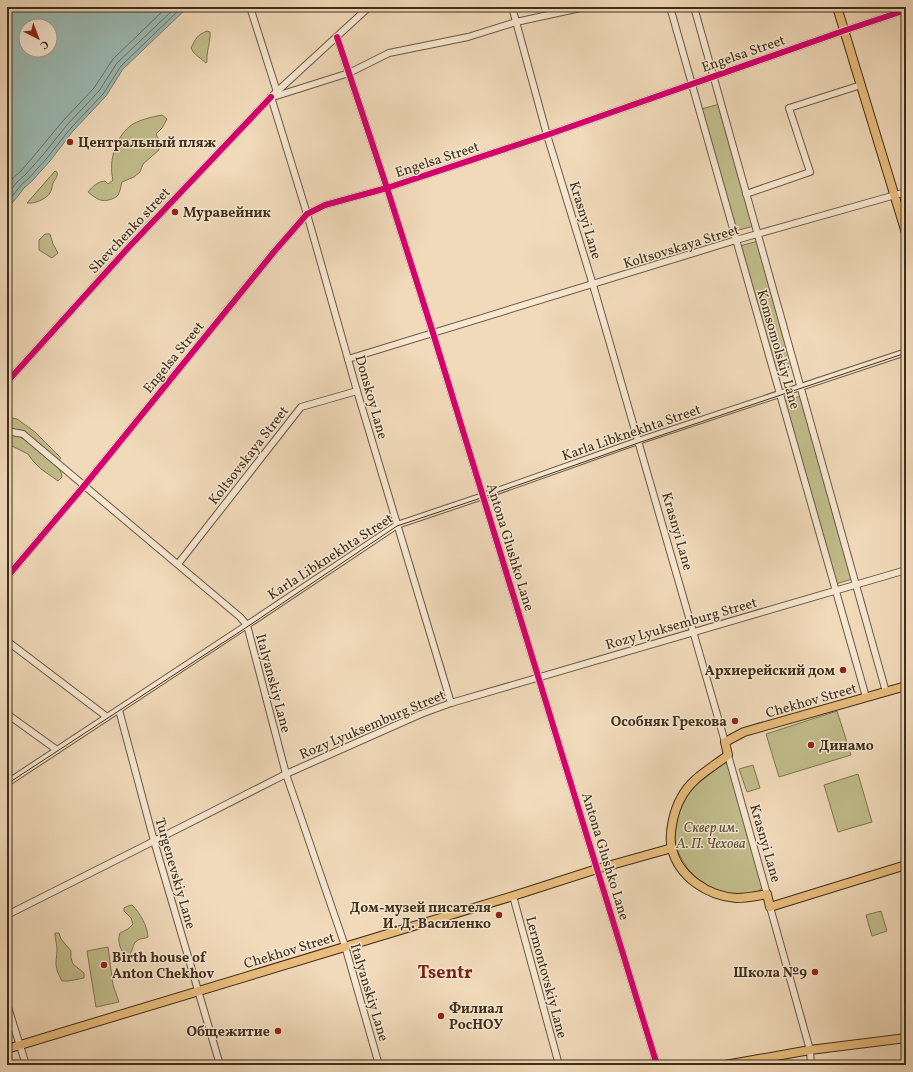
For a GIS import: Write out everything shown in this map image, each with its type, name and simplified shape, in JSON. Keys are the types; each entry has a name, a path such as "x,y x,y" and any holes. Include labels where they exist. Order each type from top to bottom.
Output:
{"main road":[{"path":"837,7 906,233"},
{"name":"Chekhov Street","path":"725,742 744,732 906,686"},
{"name":"Krasnyi Lane","path":"725,742 728,755"},
{"path":"728,755 704,772 681,797 674,817 671,835 672,848 680,866 687,875 704,889 720,895 736,898 747,898 767,894"},
{"name":"Chekhov Street","path":"7,1049 513,896 597,869 672,848"},
{"path":"770,907 906,865"},
{"name":"Krasnyi Lane","path":"767,894 770,907"},
{"path":"725,1065 740,1064 810,1050 906,1038"}],"street":[{"path":"250,7 277,92"},
{"name":"Shevchenko street","path":"7,382 128,248 271,97 369,7"},
{"name":"Krasnyi Lane","path":"512,7 547,135 593,285 725,742"},
{"path":"271,97 349,73 389,53 468,37 516,22 585,7"},
{"name":"Komsomolskiy Lane","path":"670,7 866,697"},
{"name":"Komsomolskiy Lane","path":"694,7 886,692"},
{"name":"Engelsa Street","path":"7,578 84,486 273,253 307,214 325,205 387,188 547,135 906,10"},
{"name":"Antona Glushko Lane","path":"336,37 387,188 433,333 657,1065"},
{"path":"746,194 810,172 789,108 861,85"},
{"name":"Donskoy Lane","path":"271,97 451,703"},
{"name":"Koltsovskaya Street","path":"348,359 736,240 906,192"},
{"name":"Karla Libknekhta Street","path":"7,782 246,626 397,524 483,496 638,441 906,352"},
{"name":"Koltsovskaya Street","path":"178,564 301,407 357,390"},
{"name":"Italyanskiy Lane","path":"7,432 23,434 240,617 246,626 286,774 344,946 379,1065"},
{"name":"Rozy Lyuksemburg Street","path":"7,914 286,774 421,714 451,703 906,570"},
{"path":"7,642 107,717"},
{"name":"Turgenevskiy Lane","path":"119,710 154,841 220,1065"},
{"path":"7,714 57,750"},
{"name":"Krasnyi Lane","path":"728,755 767,894"},
{"name":"Lermontovskiy Lane","path":"513,896 559,1065"},
{"name":"Krasnyi Lane","path":"770,907 810,1050 811,1065"},
{"path":"7,1004 26,1065"}],"green space":[{"path":"207,31 210,32 210,35 206,63 194,53 191,48 197,37"},
{"path":"720,104 754,226 735,231 701,109"},
{"path":"162,115 167,119 162,128 156,134 159,140 159,150 143,164 140,172 134,177 122,182 118,196 105,201 88,192 97,183 105,181 108,184 113,180 112,165 115,149 122,135 127,129 140,121"},
{"path":"55,171 57,172 57,177 53,183 51,192 37,202 27,203"},
{"path":"45,234 50,234 58,253 52,258 39,250 39,240"},
{"path":"758,241 792,366 785,372 776,370 740,246"},
{"path":"801,396 852,579 836,584 784,401"},
{"path":"7,417 17,419 35,432 61,458 58,461 24,437 15,435 26,440 52,461 61,472 62,477 58,481 41,469 28,454 7,445"},
{"path":"837,711 851,755 779,777 766,734"},
{"name":"Сквер им. А. П. Чехова","path":"724,763 728,765 762,887 755,893 732,894 710,887 697,878 688,869 680,856 676,845 674,835 678,809 692,786"},
{"path":"753,765 760,788 747,792 739,769"},
{"path":"858,774 872,822 838,832 824,785"},
{"path":"132,905 143,920 148,937 136,941 128,957 121,949 119,939 120,933 128,929 133,924 131,918 124,911 124,908"},
{"path":"881,911 887,931 872,936 866,915"},
{"path":"55,933 59,933 61,939 71,951 73,964 84,973 84,978 62,981 56,966 57,950"},
{"path":"108,947 113,985 119,1002 96,1007 87,951"}],"water":[{"path":"7,7 188,7 123,69 106,96 73,131 50,161 7,209"}],"tram line":[{"path":"7,784 247,627 397,526 906,353"}],"cycle path":[{"path":"7,577 84,486 273,253 307,214 325,205 387,188 547,135 906,10"},
{"path":"337,37 433,333 657,1065"},
{"path":"7,382 128,248 271,97"}],"place":[{"name":"Центральный пляж","path":"70,142"},
{"name":"Муравейник","path":"175,212"},
{"name":"Архиерейский дом","path":"843,670"},
{"name":"Особняк Грекова","path":"735,721"},
{"name":"Динамо","path":"811,745"},
{"name":"Дом-музей писателя И. Д. Василенко","path":"499,915"},
{"name":"Birth house of Anton Chekhov","path":"104,965"},
{"name":"Школа №9","path":"815,972"},
{"name":"Филиал РосНОУ","path":"441,1016"},
{"name":"Общежитие","path":"278,1031"}],"district":[{"name":"Tsentr","path":"445,972"}]}
